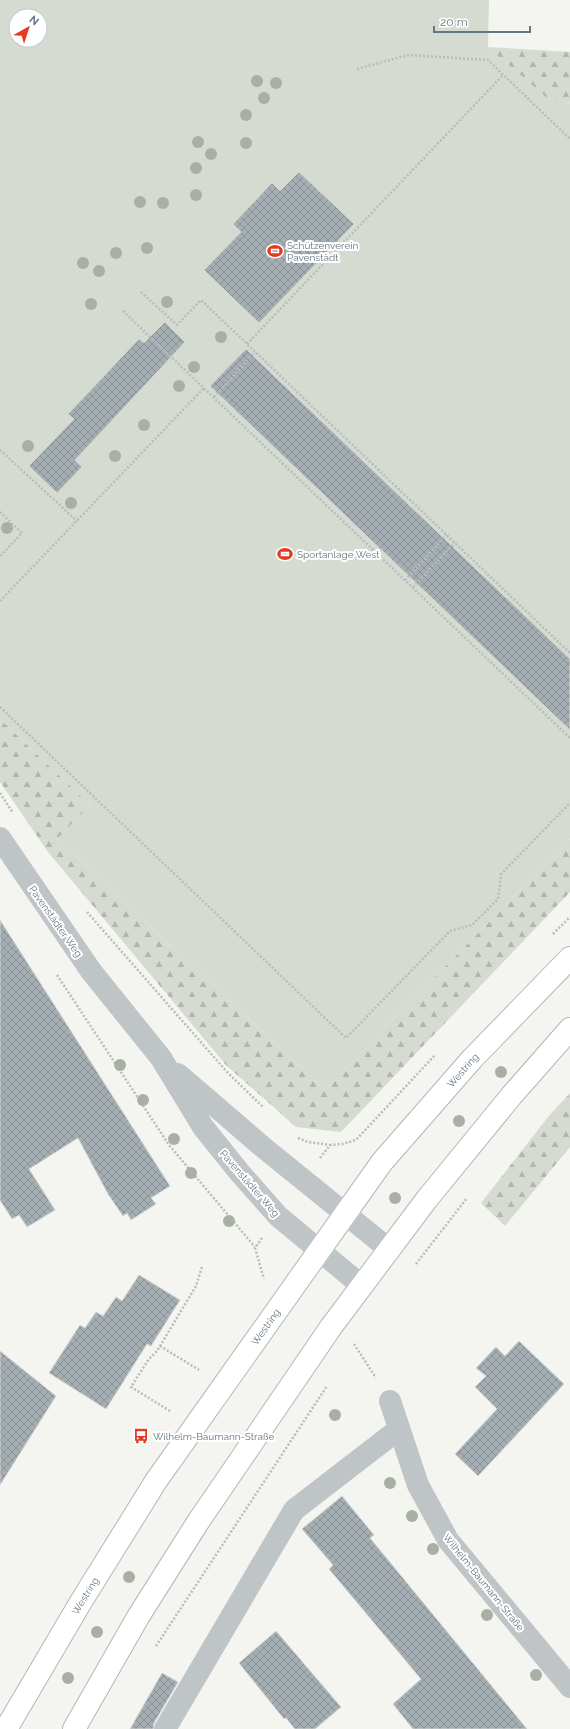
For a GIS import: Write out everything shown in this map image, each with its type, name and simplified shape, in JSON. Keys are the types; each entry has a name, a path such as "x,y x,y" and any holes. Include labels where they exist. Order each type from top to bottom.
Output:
{"main road":[{"name":"Westring","path":"6,1729 82,1600 156,1481 382,1162 467,1065 570,958"},
{"path":"74,1729 138,1617 198,1522 319,1343 427,1199 507,1101 570,1029"}],"street":[{"name":"Pavenstädter Weg","path":"0,838 91,972 161,1058 204,1127 240,1173 278,1216 318,1251 362,1286"},
{"name":"Pavenstädter Weg","path":"161,1058 264,1148 390,1250"},
{"name":"Wilhelm-Baumann-Straße","path":"390,1401 418,1485 448,1540 570,1687"},
{"path":"165,1729 294,1510 399,1429"}],"path":[{"path":"357,68 408,55 488,60 570,139"},
{"path":"247,344 503,75"},
{"path":"141,292 177,325 201,300 570,653"},
{"path":"123,311 569,736"},
{"path":"214,397 255,352"},
{"path":"0,601 204,388"},
{"path":"0,450 77,521"},
{"path":"0,512 22,533 0,556"},
{"path":"405,580 447,535"},
{"path":"412,588 455,543"},
{"path":"0,708 346,1038 450,931 472,925 498,899 501,874 570,803"},
{"path":"0,793 18,820"},
{"path":"84,908 227,1072 266,1111"},
{"path":"53,969 169,1145 255,1248 263,1278"},
{"path":"295,1136 308,1142 330,1145 342,1144 356,1140 361,1144"},
{"path":"320,1158 330,1145"},
{"path":"412,1269 469,1195"},
{"path":"255,1248 263,1237"},
{"path":"170,1411 131,1386 149,1359 160,1346 196,1286 202,1267"},
{"path":"350,1351 359,1338"},
{"path":"355,1344 390,1401"},
{"path":"160,1346 199,1370"},
{"path":"154,1649 328,1384"}],"green space":[{"name":"Sportanlage West","path":"0,0 489,0 488,47 552,101 570,104 570,839 325,1090 57,839 90,805 0,719"},
{"path":"488,47 570,52 570,104 552,102"},
{"path":"0,719 90,805 57,839 325,1090 570,839 570,892 341,1132 296,1127 226,1065 48,852 0,782"},
{"path":"570,1093 570,1147 505,1226 481,1203 548,1117"}],"building":[{"name":"Schützenverein Pavenstädt","path":"299,172 354,224 259,323 204,270 241,232 233,224 272,183 280,191"},
{"path":"165,322 185,342 75,460 82,467 57,493 29,466 74,419 68,414 139,339 144,343"},
{"path":"246,349 570,659 570,730 210,386"},
{"path":"0,920 170,1186 151,1198 156,1204 131,1220 127,1213 123,1216 108,1194 78,1138 29,1169 55,1210 27,1227 19,1215 12,1219 0,1200"},
{"path":"139,1275 180,1300 151,1346 147,1344 106,1409 49,1373 80,1325 85,1328 96,1312 103,1316 116,1297 122,1301"},
{"path":"519,1341 564,1384 478,1476 455,1454 497,1409 475,1387 486,1376 476,1368 496,1347 505,1356"},
{"path":"0,1351 56,1396 0,1485"},
{"path":"342,1496 374,1535 370,1538 527,1729 413,1729 393,1704 421,1679 329,1569 333,1565 302,1529"},
{"path":"276,1631 341,1707 315,1729 295,1729 286,1718 284,1719 239,1663"},
{"path":"162,1673 178,1682 154,1723 153,1729 130,1729"}],"place":[{"name":"Schützenverein Pavenstädt","path":"275,251"},
{"name":"Sportanlage West","path":"285,554"},
{"name":"Wilhelm-Baumann-Straße","path":"141,1436"}]}
